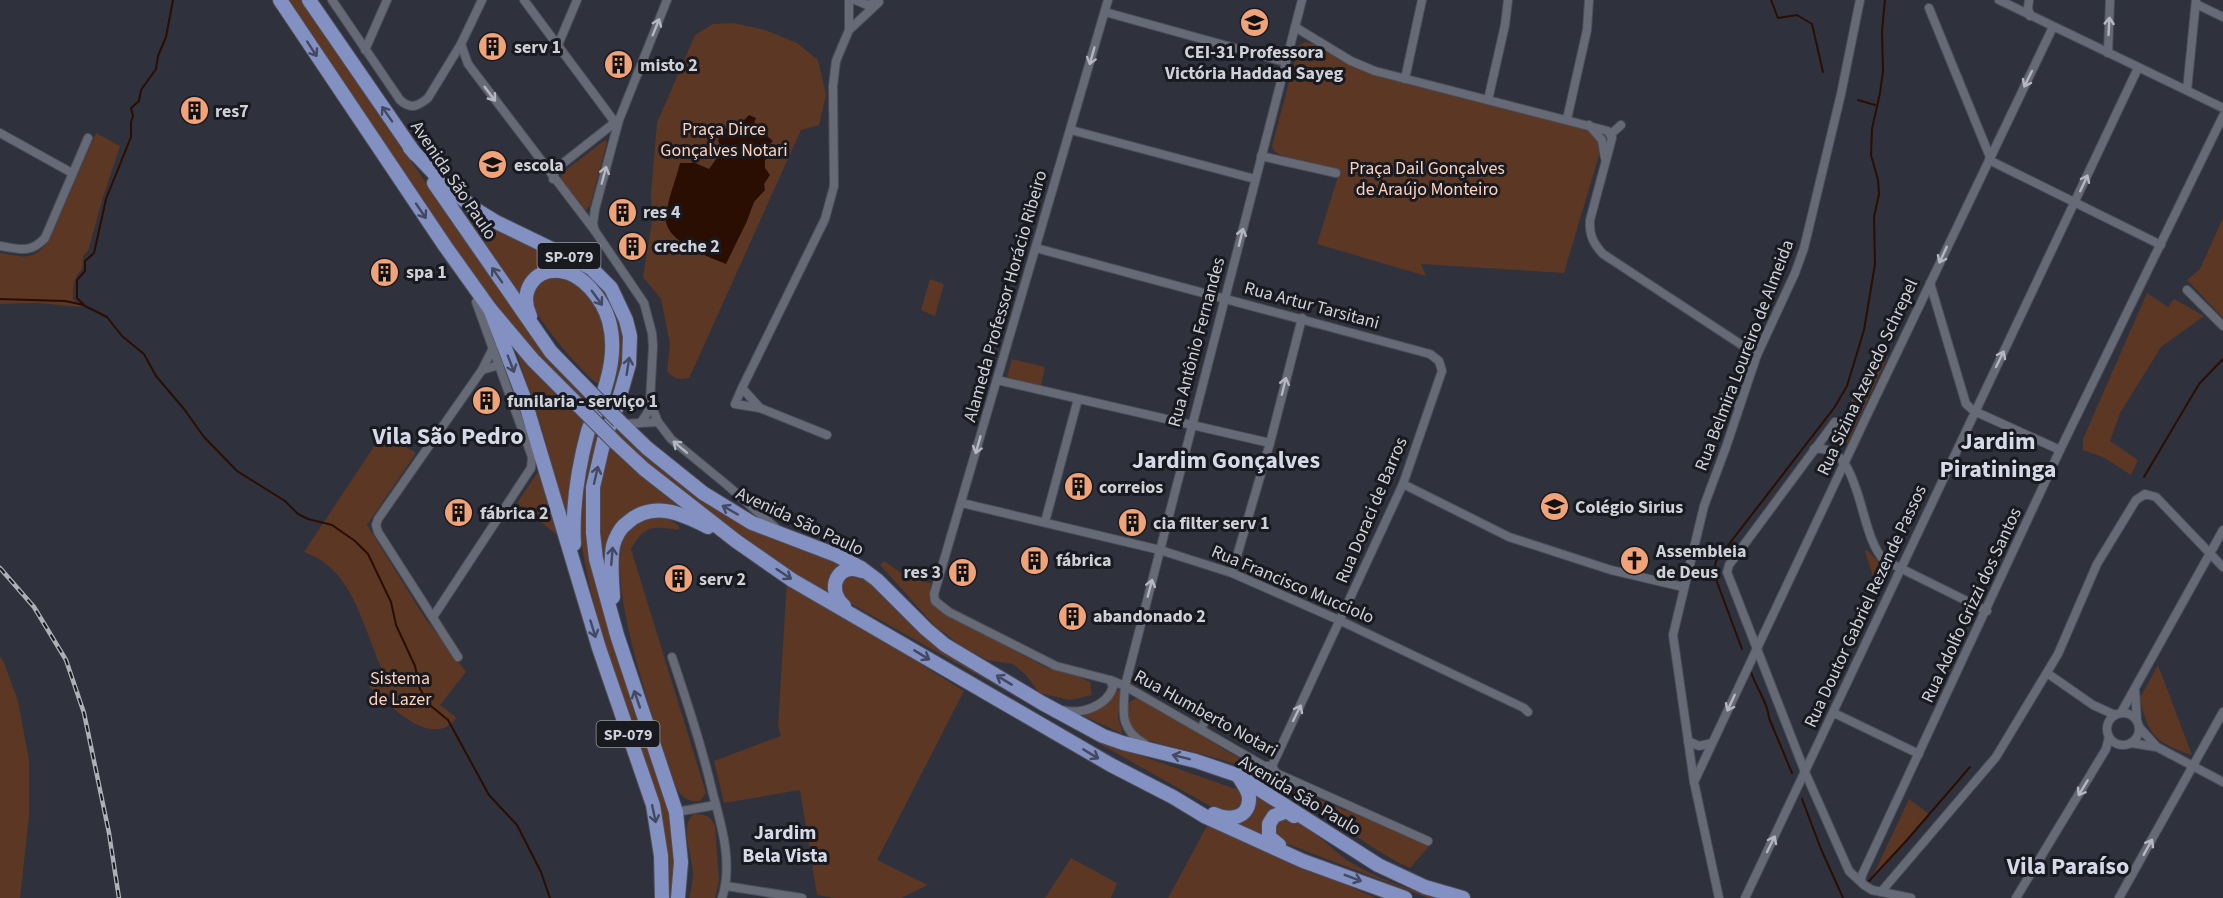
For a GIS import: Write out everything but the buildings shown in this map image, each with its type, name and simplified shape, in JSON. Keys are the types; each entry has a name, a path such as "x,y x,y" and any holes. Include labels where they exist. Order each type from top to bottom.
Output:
{"main road":[{"path":"280,0 470,281 483,304 533,360 644,469 736,541 792,580 1139,781 1206,817 1303,861 1403,898"},
{"name":"Avenida São Paulo","path":"309,0 558,360 617,422 703,493 752,523 836,555 878,580 945,645 1042,703 1103,736 1237,775 1378,865 1425,887 1463,898"},
{"name":"SP-079","path":"410,148 446,186 470,206 496,222 580,261 602,276 611,288 627,320 630,354 617,422 604,440 593,487 593,533 596,559 617,635 676,812 681,862 678,898"},
{"name":"SP-079","path":"543,340 525,303 529,286 534,279 549,271 572,274 593,291 602,304 612,333 613,345 611,363 598,408 590,424 575,488 573,519 577,573"},
{"name":"SP-079","path":"483,304 524,398 622,720 652,805 661,856 662,898"},
{"name":"SP-079","path":"617,635 611,573 613,545 621,528 634,516 649,510 685,515 736,541"},
{"path":"872,626 839,602 835,596 834,587 842,573 850,568 878,580"},
{"path":"1139,781 1151,781 1221,817 1232,818 1239,816 1246,809 1250,799 1247,789 1237,775"},
{"path":"1303,861 1269,837 1269,824 1278,813 1287,811 1365,864 1378,865"}],"street":[{"path":"332,0 400,100 412,107 428,98 461,45 482,0"},
{"path":"365,50 387,0"},
{"path":"524,0 595,96 618,121"},
{"path":"558,45 577,0"},
{"path":"595,231 593,224 595,209 618,121 667,0"},
{"path":"827,435 760,408 735,404 825,219 834,186 834,78 836,60 849,30 849,0"},
{"path":"855,0 867,5 880,1"},
{"name":"Alameda Professor Horácio Ribeiro","path":"935,601 934,594 945,555 1108,0"},
{"name":"Rua Antônio Fernandes","path":"1155,751 1134,738 1125,725 1125,686 1302,0"},
{"path":"1405,79 1422,0"},
{"path":"1488,100 1505,25 1508,0"},
{"path":"1567,119 1587,30 1589,0"},
{"name":"Rua Belmira Loureiro de Almeida","path":"1720,897 1694,782 1673,635 1704,506 1757,355 1795,273 1804,248 1841,94 1860,0"},
{"path":"1999,0 2223,108"},
{"path":"2029,0 2030,16"},
{"path":"2108,53 2110,0"},
{"path":"849,30 880,1"},
{"path":"2187,90 2196,2 2223,16"},
{"path":"1929,8 1990,159 2161,244"},
{"path":"1105,12 1285,62"},
{"path":"350,27 361,32 372,27 378,20"},
{"path":"1295,27 1351,61 1375,71 1610,132"},
{"name":"Rua Sizina Azevedo Schrepel","path":"1694,782 2053,27"},
{"path":"461,45 468,64 553,179 595,231 639,294 648,314 653,346 650,402 648,412 641,422"},
{"name":"Rua Doutor Gabriel Rezende Passos","path":"1745,898 2138,68"},
{"name":"Rua Adolfo Grizzi dos Santos","path":"1861,881 2060,450 2223,116"},
{"path":"553,179 556,170 562,164 618,121"},
{"path":"1610,132 1617,124"},
{"path":"1589,125 1602,140 1606,162"},
{"path":"1071,130 1255,180"},
{"path":"1610,132 1612,138 1590,220 1589,230 1593,243 1603,254 1757,355"},
{"path":"0,133 72,173"},
{"path":"0,246 25,250 36,248 45,238 88,138"},
{"path":"1983,138 1990,142 1999,139"},
{"path":"1261,156 1336,173"},
{"name":"Rua Artur Tarsitani","path":"1036,248 1302,318 1430,354 1439,361"},
{"path":"1930,283 1963,399 1974,411 2060,450"},
{"path":"2187,290 2223,326"},
{"path":"1917,309 1930,303 1939,311"},
{"path":"432,617 531,468 532,457 493,348 483,304"},
{"path":"1232,573 1270,443 1302,318"},
{"path":"458,657 378,532 376,525 482,370 493,348"},
{"name":"Rua Doraci de Barros","path":"1272,766 1404,484 1442,371 1439,361"},
{"path":"482,370 499,365"},
{"path":"997,380 1270,443"},
{"path":"742,388 760,408"},
{"path":"1725,397 1739,405"},
{"path":"1045,522 1078,399"},
{"path":"650,402 658,422 680,447 790,538"},
{"path":"617,422 658,422"},
{"path":"1835,423 1728,568 1728,575 1756,650 1841,857 1849,871 1868,888 1911,898"},
{"path":"1814,449 1823,448 1838,454 1845,461 1853,478 1873,545 1884,560 1987,611"},
{"path":"1404,484 1518,540 1611,570 1683,587"},
{"path":"1881,892 1996,757 2047,673 2068,633 2097,564 2136,500 2145,494 2156,497 2223,567"},
{"name":"Rua Francisco Mucciolo","path":"962,503 1160,550 1232,573 1341,621 1524,708 1528,712"},
{"path":"2107,724 2118,714 2135,688 2223,530"},
{"name":"Rua Humberto Notari","path":"935,601 949,612 1056,666 1125,686 1203,725 1264,766 1272,766 1276,772 1428,842"},
{"path":"672,657 703,751 723,829 726,886 723,898"},
{"path":"2047,673 2093,705 2118,714 2133,716 2157,747 2192,768 2223,782"},
{"path":"1042,703 1067,711 1095,706 1110,694 1113,687 1110,680"},
{"path":"2131,743 2136,739 2138,724 2135,688"},
{"path":"2016,898 2106,749 2109,737 2107,724 2093,705"},
{"path":"2119,898 2223,712"},
{"path":"1834,713 1919,754"},
{"path":"2109,737 2118,744 2131,743 2157,747"},
{"path":"1688,741 1699,746 1712,743"},
{"path":"676,812 716,805"},
{"path":"726,886 802,898"}],"green space":[{"path":"287,0 301,0 504,297 535,339 594,404 591,410 537,356 475,277"},
{"name":"Praça Dirce Gonçalves Notari","path":"733,23 765,30 797,43 818,60 826,95 819,125 801,130 689,378 679,379 667,371 670,344 661,299 643,277 652,221 651,193 657,123 695,35 713,24"},
{"name":"Praça Dail Gonçalves de Araújo Monteiro","path":"1306,42 1315,44 1357,68 1384,78 1605,135 1564,273 1421,264 1426,276 1317,244 1340,170 1280,155 1274,151 1272,146 1299,45"},
{"path":"96,133 120,146 88,251 83,256 82,269 74,283 73,299 81,307 37,303 0,304 0,253 16,256 34,255 50,239"},
{"path":"605,140 607,142 590,206 585,210 561,179 562,173"},
{"path":"469,216 540,248 596,278 618,309 626,345 616,400 609,392 607,305 556,265 521,297 467,219"},
{"path":"2223,218 2223,318 2187,280 2200,269"},
{"path":"555,274 582,286 599,306 609,341 600,385 584,372 563,348 533,305 532,296 537,282"},
{"path":"930,279 944,284 935,316 921,310"},
{"path":"2147,293 2168,307 2174,299 2204,316 2161,347 2120,413 2110,441 2138,460 2131,475 2105,458 2083,450 2083,439"},
{"path":"514,345 549,387 587,424 571,531 538,416"},
{"path":"1882,356 1888,356 1847,444 1837,435 1863,378 1869,368"},
{"path":"1012,359 1045,367 1041,386 1007,377"},
{"path":"614,422 686,486 849,566 833,574 827,589 828,598 744,539 663,476 611,430"},
{"path":"593,431 600,439 588,503 670,818 675,845 675,898 667,898 667,854 660,812 604,638 586,568 581,516 583,488"},
{"name":"Sistema de Lazer","path":"383,433 416,453 367,525 425,618 466,672 440,705 457,718 446,727 436,729 415,724 369,687 381,681 384,673 355,603 335,572 321,560 304,552"},
{"path":"611,445 695,513 668,506 649,505 632,510 624,516 611,535 609,586 601,533 600,497 601,479"},
{"path":"538,472 542,477 559,526 556,534 517,503"},
{"path":"664,516 679,526 679,530 650,529 641,535 631,549 706,793 700,801 685,798 676,787 634,654 620,577 621,547 630,527 642,520"},
{"path":"1867,550 1889,573 1880,591 1877,589 1865,551"},
{"path":"884,561 909,578 931,583 929,597 933,604 950,616 1047,668 1073,674 1090,682 1092,695 1070,700 1039,693 1026,675 1013,664 987,660 960,645 935,626 880,565"},
{"path":"849,574 865,578 902,610 1111,745 1241,791 1242,802 1233,811 1219,811 848,602 841,592 843,579"},
{"path":"787,581 964,691 877,860 928,885 901,898 836,898 817,895 800,790 724,803 714,761 781,736 778,726"},
{"path":"0,656 18,701 29,760 29,816 20,898 0,898"},
{"path":"2158,665 2192,755 2161,741 2146,721 2140,698"},
{"path":"1121,688 1118,718 1123,734 1082,715 1106,702"},
{"path":"1136,698 1145,701 1230,753 1300,791 1430,845 1410,868 1373,847 1303,798 1252,770 1147,740 1132,726 1126,714 1130,703"},
{"path":"1255,792 1278,806 1269,813 1262,836 1237,825 1244,820"},
{"path":"1909,799 1929,814 1872,878"},
{"path":"694,814 707,816 715,826 719,881 715,898 689,898 693,874 687,826"},
{"path":"1290,818 1313,831 1340,855 1369,873 1406,888 1443,898 1428,898 1280,841 1275,834 1275,825 1283,819"},
{"path":"1208,824 1376,898 1168,898"},
{"path":"1071,858 1117,883 1111,898 1045,898"}],"shaded area":[{"path":"749,115 756,118 752,129 760,138 767,136 773,141 769,145 772,154 765,160 765,168 770,175 764,184 765,190 754,202 726,264 689,247 672,234 667,226 667,211 680,163 695,163 709,169 722,151 718,140 724,130 733,123 741,123"}],"waterway":[{"path":"173,0 166,37 158,56 156,69 141,90 139,101 131,108 133,116 131,137 106,199 94,253 85,261 85,271 77,280 77,298 85,306 107,317 122,336 144,354 156,376 204,437 237,471 285,501 298,514 332,525 355,541 368,554 391,602 396,625 415,666 420,689 431,706 448,720 489,795 517,825 541,872 550,898"},
{"path":"1771,0 1778,18 1797,15 1812,24 1823,72"},
{"path":"1742,649 1717,582 1714,571 1716,561 1834,408 1847,386 1864,330 1875,264 1874,217 1879,194 1878,180 1871,155 1872,129 1883,71 1882,31 1885,0"},
{"path":"1858,100 1875,105"},
{"path":"0,299 65,301 84,305"},
{"path":"2144,477 2199,384 2223,359"},
{"path":"1751,672 1792,773"},
{"path":"1869,881 1970,767"},
{"path":"1802,799 1843,898"}],"railway":[{"path":"0,568 34,607 66,660 84,713 109,833 119,898"}],"place":[{"name":"CEI-31 Professora Victória Haddad Sayeg","path":"1254,23"},
{"name":"serv 1","path":"493,47"},
{"name":"misto 2","path":"619,65"},
{"name":"res7","path":"194,111"},
{"name":"escola","path":"493,165"},
{"name":"res 4","path":"622,212"},
{"name":"creche 2","path":"633,246"},
{"name":"spa 1","path":"385,272"},
{"name":"funilaria - serviço 1","path":"486,401"},
{"name":"correios","path":"1078,487"},
{"name":"Colégio Sirius","path":"1554,507"},
{"name":"fábrica 2","path":"459,513"},
{"name":"cia filter serv 1","path":"1132,523"},
{"name":"fábrica","path":"1035,560"},
{"name":"Assembleia de Deus","path":"1635,561"},
{"name":"res 3","path":"962,572"},
{"name":"serv 2","path":"678,579"},
{"name":"abandonado 2","path":"1072,616"}],"district":[{"name":"Vila São Pedro","path":"448,436"},
{"name":"Jardim Piratininga","path":"1998,455"},
{"name":"Jardim Gonçalves","path":"1226,460"},
{"name":"Jardim Bela Vista","path":"785,844"},
{"name":"Vila Paraíso","path":"2068,866"}]}
